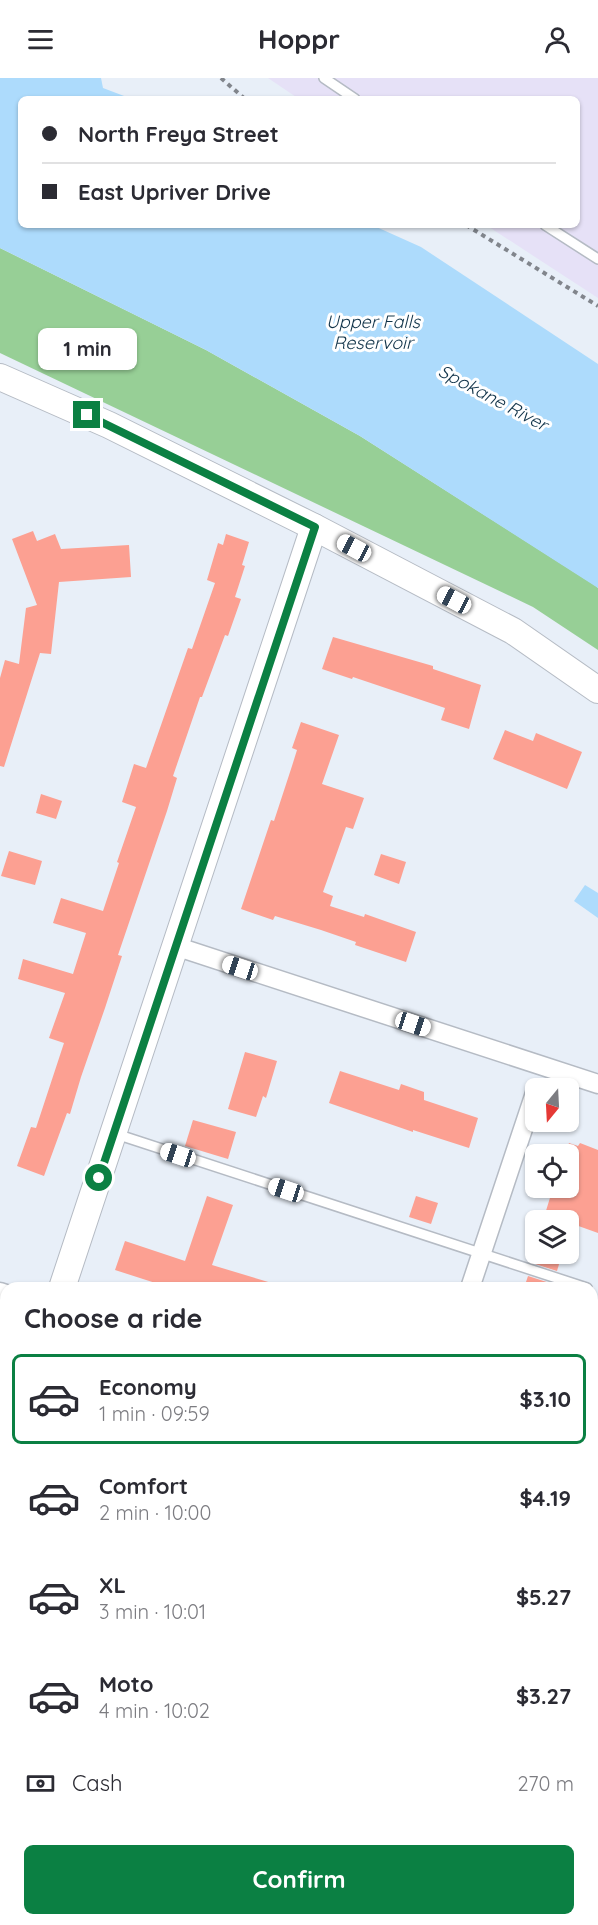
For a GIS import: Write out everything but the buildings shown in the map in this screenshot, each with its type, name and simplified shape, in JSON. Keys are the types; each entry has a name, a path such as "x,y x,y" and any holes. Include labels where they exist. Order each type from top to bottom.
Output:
{"street":[{"path":"0,377 109,425 315,527 513,631 598,690"},
{"path":"64,1282 315,527"},
{"path":"176,946 598,1084"},
{"path":"540,1078 543,1067"},
{"path":"472,1282 525,1123"}],"lane":[{"path":"324,78 351,96"},
{"path":"550,228 598,259"},
{"path":"114,1133 568,1282"}],"path":[{"path":"221,78 242,96"},
{"path":"471,228 598,306"}],"shaded area":[{"path":"268,78 598,78 598,298 491,228 580,228 580,96 295,96"}],"green space":[{"path":"0,248 206,350 360,436 596,586 598,588 598,650 533,607 0,353"}],"water":[{"name":"Upper Falls Reservoir","path":"0,78 101,78 103,88 124,96 18,96 18,228 379,228 421,247 598,364 598,588 360,436 206,350 0,248"},
{"path":"585,885 598,893 598,918 574,901"}],"route":[{"path":"87,415 315,527 99,1178"}],"water label":[{"name":"Spokane River","path":"493,398"}]}
